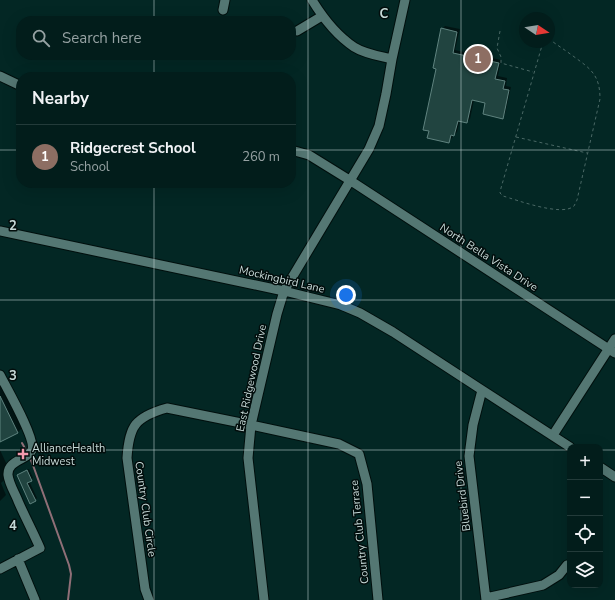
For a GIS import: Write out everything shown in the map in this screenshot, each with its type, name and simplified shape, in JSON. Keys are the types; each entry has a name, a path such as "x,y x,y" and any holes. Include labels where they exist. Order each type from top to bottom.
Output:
{"street":[{"path":"223,10 225,0"},
{"path":"312,0 322,16 341,37 354,47 370,54 392,59"},
{"name":"East Ridgewood Drive","path":"264,600 248,458 251,425 277,314 284,291 351,181 369,149 379,126 405,0"},
{"path":"297,31 322,16"},
{"path":"0,76 16,84"},
{"name":"North Bella Vista Drive","path":"296,151 309,155 351,181 612,351"},
{"name":"Mockingbird Lane","path":"0,231 284,291 341,305 360,313 393,332 567,445"},
{"path":"553,435 612,351 615,339"},
{"path":"0,375 28,431 33,445 30,454 13,464 9,469 8,475 11,486 40,548 0,569"},
{"name":"Bluebird Drive","path":"482,390 473,425 469,456 486,599"},
{"name":"Country Club Circle","path":"149,600 145,589 127,458 128,442 131,431 140,419 154,412 167,408 251,425"},
{"name":"Country Club Terrace","path":"251,425 339,444 359,454 367,484 378,600"},
{"path":"603,469 615,477"},
{"path":"18,559 35,600"},
{"path":"486,599 543,585 559,575 567,564"}],"path":[{"path":"500,31 497,48 501,57 501,63 534,72"},
{"path":"541,48 500,193 503,196 541,207 554,210 566,209 573,206 577,200 600,99 600,88 595,75 589,67 555,43"},
{"path":"516,136 588,153"}],"building":[{"path":"441,28 457,32 453,53 499,63 495,79 505,81 503,89 509,90 503,119 483,114 485,103 472,100 467,123 458,121 454,136 451,135 449,143 427,138 429,131 423,130 436,69 433,68"},
{"name":"AllianceHealth Midwest","path":"0,396 18,433 0,442"},
{"path":"27,470 32,481 27,483 36,501 30,504 17,475"}],"waterway":[{"path":"22,443 27,452"},
{"path":"30,458 69,565 71,574 68,600"}],"place":[{"name":"Ridgecrest School","path":"478,59"},
{"name":"AllianceHealth Midwest","path":"23,454"}]}
